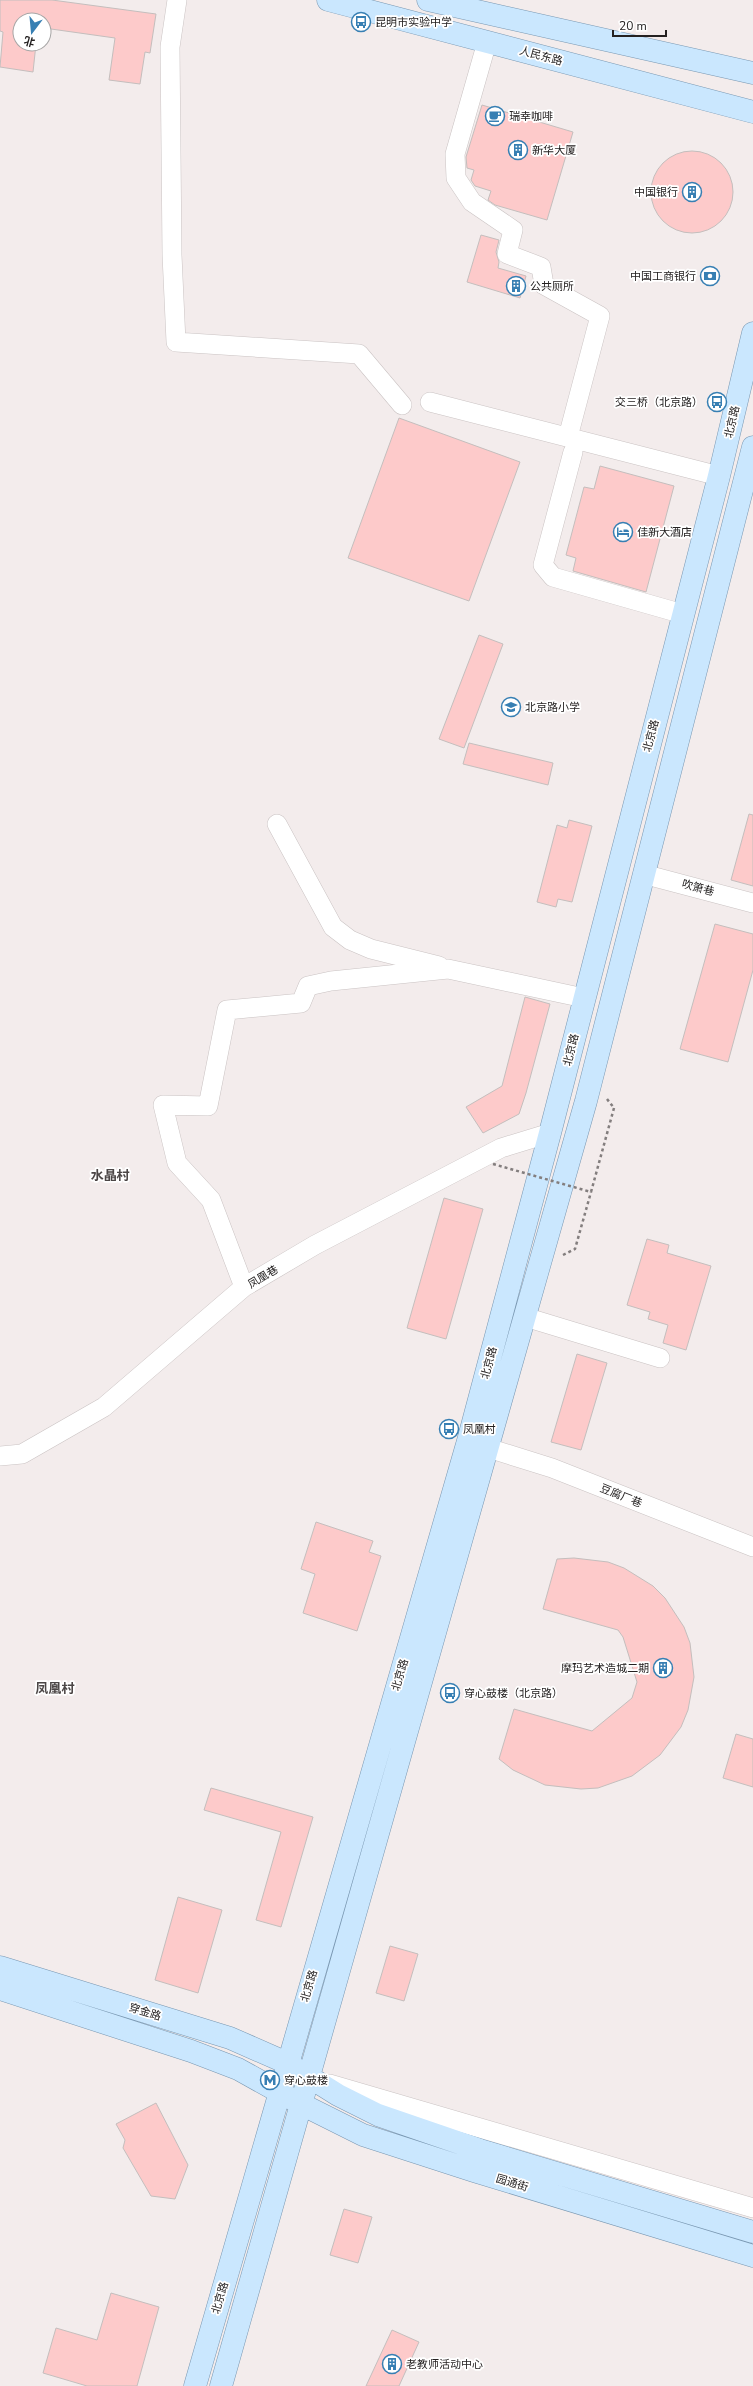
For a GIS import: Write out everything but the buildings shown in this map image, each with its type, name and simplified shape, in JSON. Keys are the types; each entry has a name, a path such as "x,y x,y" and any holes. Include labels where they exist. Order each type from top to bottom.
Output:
{"main road":[{"name":"人民东路","path":"328,0 753,112"},
{"path":"428,0 753,73"},
{"name":"北京路","path":"195,2386 287,2063 468,1441 550,1133 719,476 753,333"},
{"name":"北京路","path":"221,2386 586,1101 753,447"},
{"name":"穿金路","path":"0,1967 230,2038 287,2063"},
{"name":"穿金路","path":"0,1989 191,2051 238,2069 279,2091"},
{"name":"园通街","path":"287,2063 308,2078 378,2115 480,2150 753,2232"},
{"name":"园通街","path":"279,2091 301,2104 363,2135 474,2171 753,2256"}],"street":[{"path":"177,0 170,47 172,255 176,342 359,354 402,405"},
{"path":"487,42 455,154 456,178 472,202 513,230 507,254 541,267 544,285 600,316 543,565 553,577 683,614"},
{"path":"430,402 570,444 719,476"},
{"path":"277,824 333,927 350,940 371,949 448,968 584,998"},
{"name":"吹箫巷","path":"643,874 753,903"},
{"path":"244,1288 211,1200 177,1163 163,1105 208,1106 227,1010 300,1003 308,986 331,981 448,968"},
{"name":"凤凰巷","path":"0,1456 22,1454 104,1407 244,1288 315,1245 502,1148 550,1133"},
{"path":"525,1317 660,1358"},
{"name":"豆腐厂巷","path":"488,1448 552,1468 753,1547"},
{"path":"308,2078 753,2208"}],"path":[{"path":"575,1249 614,1108"},
{"path":"493,1164 591,1192"}],"place":[{"name":"昆明市实验中学","path":"361,22"},
{"name":"瑞幸咖啡","path":"495,116"},
{"name":"新华大厦","path":"518,150"},
{"name":"中国银行","path":"692,192"},
{"name":"中国工商银行","path":"710,276"},
{"name":"公共厕所","path":"516,286"},
{"name":"交三桥（北京路）","path":"717,402"},
{"name":"佳新大酒店","path":"623,532"},
{"name":"北京路小学","path":"511,707"},
{"name":"凤凰村","path":"449,1429"},
{"name":"摩玛艺术造城二期","path":"663,1668"},
{"name":"穿心鼓楼（北京路）","path":"450,1693"},
{"name":"穿心鼓楼","path":"270,2080"},
{"name":"老教师活动中心","path":"392,2364"}],"district":[{"name":"水晶村","path":"110,1176"},
{"name":"凤凰村","path":"55,1689"}]}
